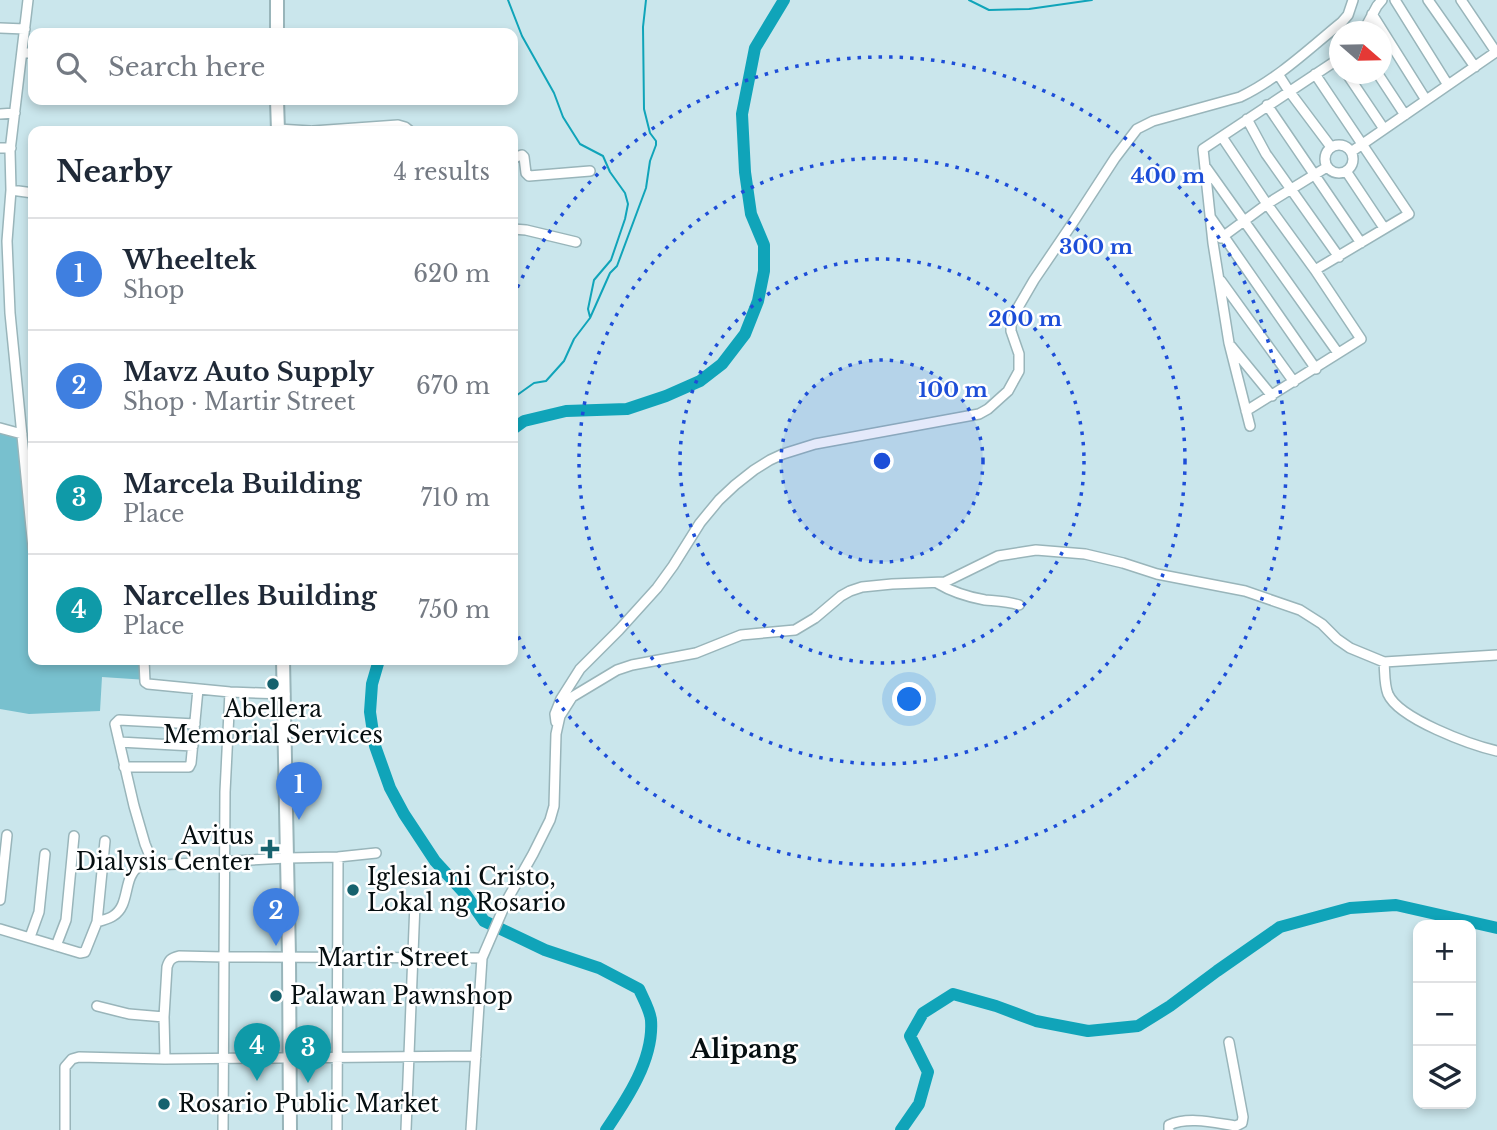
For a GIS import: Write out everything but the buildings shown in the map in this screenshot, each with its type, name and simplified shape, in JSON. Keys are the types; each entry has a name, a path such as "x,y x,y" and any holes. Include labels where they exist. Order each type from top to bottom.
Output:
{"highway":[{"path":"277,0 277,28"},
{"path":"277,105 278,126"},
{"path":"284,665 290,1130"}],"street":[{"path":"28,0 3,241 22,434 28,453"},
{"path":"471,1130 482,958 507,900 550,820 554,806 556,710 572,679 657,587 700,523 719,500 770,460 796,450 847,438 969,417 988,409 1008,391 1019,371 1019,354 1011,331 1016,311 1115,158 1137,129 1153,121 1251,92 1278,74 1345,18 1353,0"},
{"path":"1368,21 1382,0"},
{"path":"1395,0 1448,85"},
{"path":"1428,0 1475,66"},
{"path":"1351,152 1496,52 1461,0"},
{"path":"1372,14 1426,100"},
{"path":"0,28 25,29"},
{"path":"22,53 28,52"},
{"path":"1250,426 1229,342 1213,243 1203,149 1329,66"},
{"path":"1278,74 1331,147"},
{"path":"1315,75 1409,214 1315,270"},
{"path":"1354,84 1384,129"},
{"path":"1385,84 1405,115"},
{"path":"1267,105 1361,243"},
{"path":"0,114 15,113"},
{"path":"1247,119 1266,154 1339,257"},
{"path":"384,126 402,126"},
{"path":"1222,137 1361,339 1247,411"},
{"path":"1342,145 1351,152 1353,163 1346,171 1336,173 1327,167 1325,156 1331,147 1342,145"},
{"path":"0,148 11,148"},
{"path":"518,156 524,157 526,173 529,176 590,171"},
{"path":"1204,164 1338,353"},
{"path":"1213,243 1327,167"},
{"path":"1346,171 1384,228"},
{"path":"10,190 28,192"},
{"path":"1210,216 1316,369"},
{"path":"518,229 576,242"},
{"path":"1219,279 1294,382"},
{"path":"1229,342 1272,396"},
{"path":"0,428 22,434"},
{"path":"557,723 572,697 617,670 696,653 741,635 795,630 815,618 841,596 862,587 945,582 998,556 1036,550 1084,554 1157,574 1245,591 1300,610 1322,624 1350,648 1384,662 1497,655"},
{"path":"936,583 970,597 1006,601 1019,606"},
{"path":"1384,662 1388,694 1400,708 1413,718 1468,743 1497,751"},
{"path":"144,665 146,683 230,692 285,694"},
{"path":"124,766 187,768 191,763 198,689"},
{"path":"223,1130 225,792 230,692"},
{"path":"155,866 145,844 124,766 116,722 195,723"},
{"path":"119,742 193,746"},
{"path":"0,900 7,835"},
{"path":"56,946 66,920 74,836"},
{"path":"0,929 80,953 85,952 97,922 106,841"},
{"path":"97,922 114,916 121,908 129,879 139,866 376,853"},
{"path":"30,937 39,912 45,854"},
{"path":"337,1130 338,857"},
{"path":"406,1130 415,903"},
{"name":"Martir Street","path":"164,1017 167,967 169,960 179,956 482,958"},
{"path":"97,1006 129,1014 164,1017 165,1059"},
{"path":"1169,1130 1172,1123 1185,1121 1236,1126 1242,1123 1229,1042"},
{"path":"65,1130 65,1067 72,1059 79,1057 165,1059 476,1056"}],"shaded area":[{"path":"0,426 20,432 28,505 28,665 148,665 147,680 102,677 100,711 29,714 0,709"}],"waterway":[{"path":"508,0 522,36 554,93 563,117 580,144 603,156 610,172 625,193 628,204 611,260 594,280 588,309 590,317"},
{"path":"518,394 534,383 546,381 564,361 574,339 590,318 610,273 617,266 646,188 650,161 656,145 644,109 643,27 646,0"},
{"path":"518,425 524,421 566,411 627,409 666,396 700,381 722,364 745,334 758,301 764,271 764,245 751,214 745,172 742,114 755,48 784,0"},
{"path":"969,0 989,10 1029,9 1092,0"},
{"path":"378,665 372,684 370,712 375,746 390,788 435,861 466,895 484,921 545,950 599,968 639,989 651,1020 648,1049 638,1078 606,1130"},
{"path":"901,1130 919,1104 928,1072 910,1036 923,1013 953,994 1036,1021 1088,1031 1138,1026 1280,927 1350,908 1396,905 1497,928"}],"place":[{"name":"Abellera Memorial Services","path":"273,684"},
{"name":"Wheeltek","path":"299,820"},
{"name":"Avitus Dialysis Center","path":"270,849"},
{"name":"Iglesia ni Cristo, Lokal ng Rosario","path":"353,890"},
{"name":"Mavz Auto Supply","path":"276,946"},
{"name":"Palawan Pawnshop","path":"276,996"},
{"name":"Narcelles Building","path":"257,1081"},
{"name":"Marcela Building","path":"308,1083"},
{"name":"Rosario Public Market","path":"164,1104"}],"district":[{"name":"Alipang","path":"744,1049"}]}
